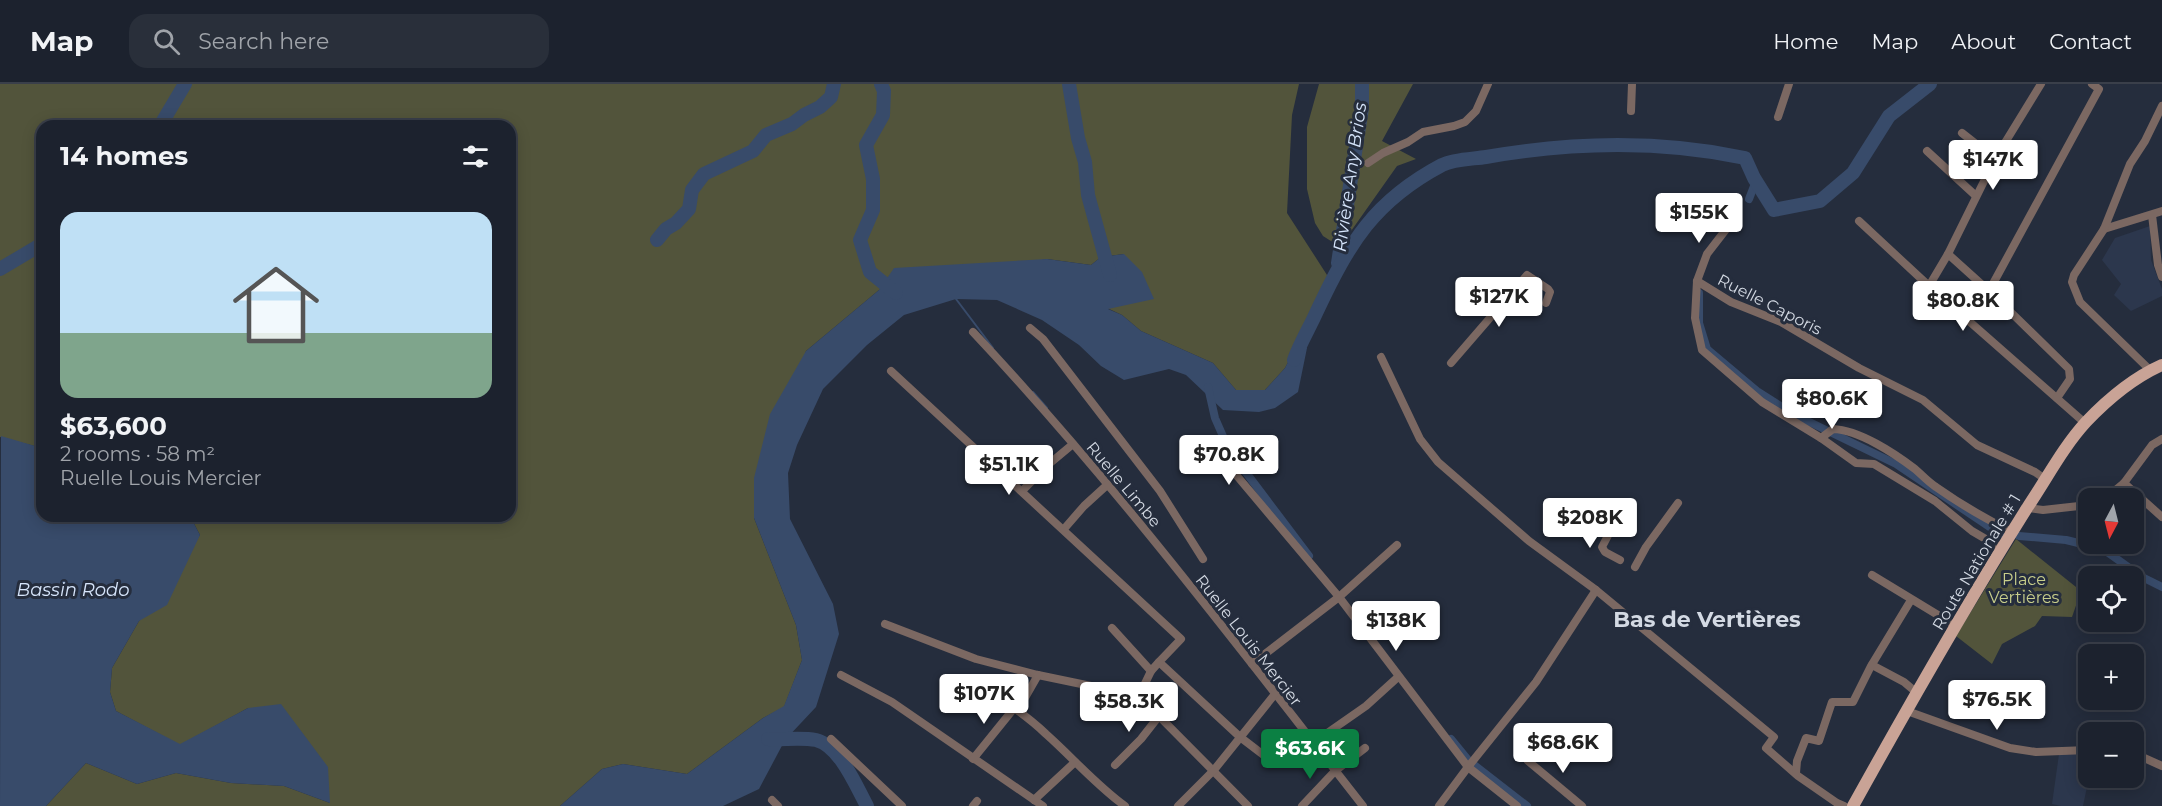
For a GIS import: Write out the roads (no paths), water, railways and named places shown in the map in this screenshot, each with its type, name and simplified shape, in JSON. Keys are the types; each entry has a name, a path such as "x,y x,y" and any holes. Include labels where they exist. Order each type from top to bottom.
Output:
{"main road":[{"name":"Route Nationale # 1","path":"1853,806 2001,548 2045,479 2085,423 2106,403 2156,367"}],"street":[{"path":"1368,163 1424,132 1465,122 1476,111 1488,84"},
{"path":"1631,111 1632,84"},
{"path":"1778,117 1789,84"},
{"path":"1929,286 1948,254 1995,159 2040,84"},
{"path":"1969,320 1989,291 2096,86"},
{"path":"2156,367 2080,302 2072,282 2074,275 2104,229 2130,164 2145,141 2162,106"},
{"path":"1962,133 1995,159"},
{"path":"1927,151 1976,196"},
{"path":"2104,229 2162,211"},
{"path":"2152,215 2157,265 2162,277"},
{"path":"1859,221 1929,286 2085,423"},
{"path":"1731,223 1707,254 1697,281 1695,318 1702,350 1762,402 1821,438 1856,463 1874,464 1924,495 1972,531 2001,548"},
{"path":"1948,254 2069,369 2070,379 2057,398"},
{"path":"1451,363 1527,275 1548,289 1550,292 1546,303"},
{"name":"Ruelle Caporis","path":"1697,281 1731,303 1781,322 1859,368 1923,400 1977,445 2045,479"},
{"path":"1030,328 1043,339 1160,490 1203,559"},
{"name":"Ruelle Limbe","path":"973,332 1073,444 1181,575"},
{"path":"1382,357 1420,439 1438,462 1529,541 1596,590 1774,737 1766,748 1796,773 1844,806"},
{"path":"891,371 1181,639 1151,671 1139,696"},
{"path":"1821,438 1829,430 1838,429 1866,439 1889,451 1935,486 1985,519 2012,532"},
{"path":"2118,488 2152,445 2162,439"},
{"path":"1022,491 1073,444"},
{"path":"1214,446 1339,597 1468,767 1517,806"},
{"path":"2124,483 2162,517"},
{"path":"1064,529 1107,485"},
{"path":"1635,567 1646,547 1678,502"},
{"path":"2028,508 2043,510 2078,507"},
{"path":"1613,526 1602,547 1605,552 1620,560"},
{"path":"1252,664 1339,597 1397,545"},
{"name":"Ruelle Louis Mercier","path":"1181,575 1362,806"},
{"path":"1872,575 1956,626"},
{"path":"1439,806 1536,682 1596,590"},
{"path":"1796,773 1797,761 1806,738 1819,741 1832,702 1853,702 1911,600"},
{"path":"885,624 976,659 1038,675 1139,696 1248,806"},
{"path":"1112,628 1151,671"},
{"path":"1159,662 1240,737 1274,763 1287,755 1308,735"},
{"path":"1872,665 1904,682 1917,693"},
{"path":"841,675 892,702 1043,806"},
{"path":"973,759 1016,709 1038,675"},
{"path":"1313,742 1365,706 1398,677"},
{"path":"972,680 1016,709 1045,733 1108,794 1125,806"},
{"path":"1178,806 1214,770 1275,694"},
{"path":"1907,711 2010,748 2036,752 2078,750"},
{"path":"1115,765 1141,739 1159,716"},
{"path":"831,739 902,806"},
{"path":"1302,806 1335,771 1365,748"},
{"path":"2144,758 2162,766"},
{"path":"1528,761 1582,806"},
{"path":"1034,800 1075,762"}],"water":[{"path":"1124,254 1142,272 1154,299 1108,309 1122,315 1141,331 1213,363 1236,390 1265,390 1285,368 1297,344 1307,348 1298,392 1275,408 1259,412 1223,410 1186,375 1169,369 1124,380 1101,366 1079,345 1042,320 997,300 956,299 904,315 867,345 823,389 797,445 788,473 790,519 833,604 839,634 816,707 785,740 759,789 723,806 560,806 602,769 623,764 687,774 763,718 784,706 802,660 796,625 754,518 754,478 770,414 806,351 879,290 894,268 1047,259 1091,265 1101,257"},
{"name":"Bassin Rodo","path":"1,436 36,446 36,522 193,522 200,535 167,605 139,621 112,668 110,692 116,711 180,744 248,708 281,704 328,767 330,803 284,786 231,783 176,773 137,784 86,763 46,806 0,806"}],"waterway":[{"path":"164,120 185,84"},
{"path":"657,240 689,209 692,190 704,174 753,151 766,135 792,124 820,107 831,97 834,84"},
{"path":"881,84 884,91 883,115 866,145 873,179 873,210 860,240 870,272 896,293"},
{"path":"1069,84 1078,138 1085,162 1088,195 1110,275"},
{"name":"Rivière Any Brios","path":"1338,263 1362,108 1362,84"},
{"path":"1294,360 1340,265 1366,226 1398,193 1442,165 1458,160 1583,146 1648,146 1713,152 1745,158 1754,178 1774,210 1820,201 1853,173 1889,116 1930,84"},
{"path":"1749,199 1756,181"},
{"path":"0,269 36,248"},
{"path":"1699,293 1699,323 1707,349 1757,391 1793,414 1896,464 2000,534"},
{"path":"956,299 993,348"},
{"path":"1208,387 1215,418 1229,450 1309,556"},
{"path":"1033,392 1047,408"},
{"path":"2019,536 2066,540 2103,549 2142,577 2162,587"},
{"path":"768,739 810,739 825,744 840,758 867,806"},
{"path":"1451,739 1469,761 1527,806"}],"district":[{"name":"Bas de Vertières","path":"1707,619"}],"park label":[{"name":"Place Vertières","path":"2024,588"}]}
